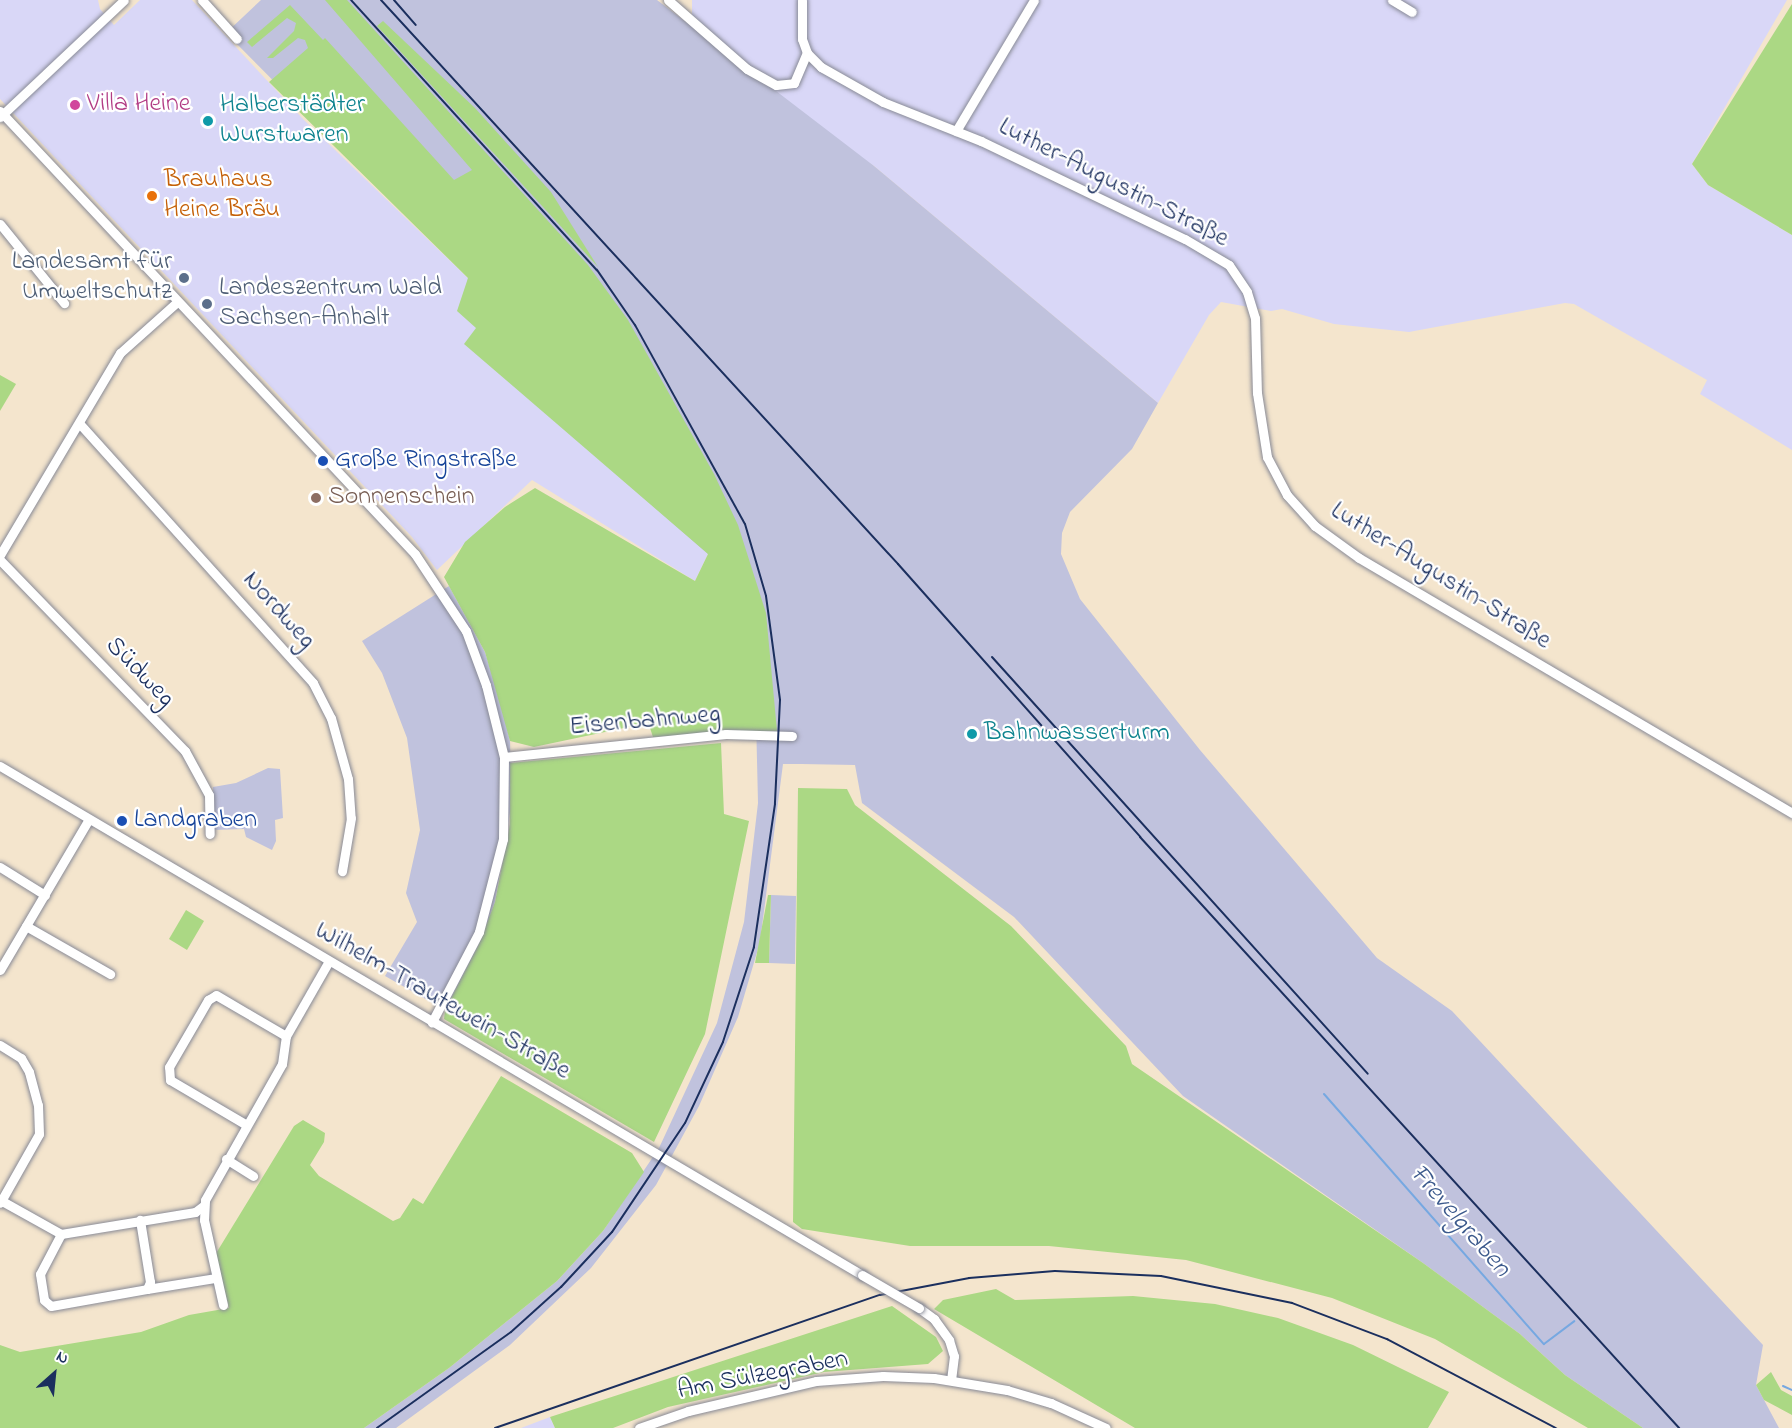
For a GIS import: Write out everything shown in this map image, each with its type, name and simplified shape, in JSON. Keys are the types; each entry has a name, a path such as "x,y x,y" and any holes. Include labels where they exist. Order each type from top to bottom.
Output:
{"street":[{"path":"124,0 1,114 356,489 438,586 477,657 504,757 503,839 488,907 469,955 432,1022"},
{"path":"202,0 237,39"},
{"path":"668,0 747,69 776,85 794,83 807,52 802,39 802,0"},
{"path":"956,131 1034,0"},
{"path":"1392,0 1412,12"},
{"name":"Luther-Augustin-Straße","path":"807,52 821,67 868,94 956,131 1175,234 1228,265 1247,292 1256,318 1257,404 1267,457 1287,495 1315,526 1359,558 1792,813"},
{"path":"0,225 64,303"},
{"path":"0,555 120,353 177,302"},
{"name":"Nordweg","path":"79,423 313,683 331,718 348,779 351,818 342,871"},
{"name":"Südweg","path":"0,560 192,760 209,795 210,834"},
{"name":"Eisenbahnweg","path":"504,757 726,734 792,736"},
{"name":"Wilhelm-Trautewein-Straße","path":"0,766 919,1308 934,1319 949,1340 954,1356 951,1380"},
{"path":"0,970 89,819"},
{"path":"0,867 45,895"},
{"path":"26,926 110,974"},
{"path":"0,1045 21,1058 29,1072 38,1105 39,1134 1,1202 61,1234 195,1212 203,1206 245,1124 282,1064 286,1036 330,961"},
{"path":"245,1124 170,1080 169,1067 208,1000 216,995 286,1036"},
{"path":"226,1159 254,1176"},
{"path":"203,1206 223,1305"},
{"path":"140,1221 150,1282 147,1289"},
{"path":"61,1234 40,1274 44,1300 51,1306 216,1278"},
{"name":"Am Sülzegraben","path":"639,1428 688,1411 836,1378 951,1380 1034,1397 1106,1428"}],"shaded area":[{"path":"0,0 98,0 100,9 114,25 140,0 192,0 304,120 468,278 708,554 695,581 532,480 437,570 412,537 0,99"},
{"path":"261,0 657,0 874,166 1158,403 1132,449 1070,512 1062,533 1061,554 1080,599 1200,750 1377,958 1452,1011 1763,1345 1756,1385 1779,1428 1643,1428 1565,1375 1520,1334 1423,1263 1183,1096 1014,917 862,803 855,765 783,764 760,942 738,1017 699,1106 656,1185 591,1268 510,1345 396,1428 364,1428 449,1368 557,1281 603,1231 659,1148 717,1023 744,922 758,803 755,676 708,554 598,458 467,291 468,277 226,33"},
{"path":"692,0 1787,0 1692,164 1708,185 1792,235 1792,450 1700,394 1707,380 1574,304 1565,303 1409,332 1334,324 1282,309 1271,311 1221,302 1209,315 1158,403 874,166 788,112 692,28"},
{"path":"449,586 485,652 503,710 510,741 511,806 495,902 480,944 445,1010 385,976 417,922 406,893 420,830 407,738 382,673 362,641"},
{"path":"268,768 280,769 283,818 275,820 276,841 272,850 246,837 244,829 214,830 213,787 236,783"},
{"path":"771,895 796,896 795,964 769,963"},
{"path":"550,1417 555,1428 521,1428"}],"green space":[{"path":"325,0 347,0 588,265 628,320 714,474 738,525 766,613 777,731 653,737 647,719 638,725 534,747 510,741 485,652 444,577 465,542 505,507 535,488 695,581 708,554 464,344 476,328 457,311 468,278 269,82 308,48 305,40 298,38 273,58 267,58 294,31 296,23 287,18 252,47 247,42 290,5 323,40 325,38 454,180 472,170"},
{"path":"1792,4 1792,235 1708,185 1692,164"},
{"path":"383,21 475,108 551,192 598,267 377,26"},
{"path":"0,375 16,384 0,411"},
{"path":"721,743 724,814 749,821 705,1034 654,1142 444,1019 445,1010 479,944 495,902 510,824 510,763"},
{"path":"798,788 847,789 855,805 1011,926 1126,1046 1132,1064 1423,1263 1520,1334 1565,1375 1643,1428 1588,1428 1435,1339 1332,1298 1186,1260 1049,1246 910,1246 802,1229 793,1222"},
{"path":"768,895 771,895 769,963 755,963"},
{"path":"186,910 204,921 187,950 169,939"},
{"path":"501,1076 632,1153 644,1172 603,1231 557,1281 449,1368 364,1428 0,1428 0,1345 20,1352 141,1332 189,1315 229,1308 215,1255 294,1126 303,1120 325,1133 324,1142 310,1165 319,1176 393,1221 400,1218 413,1198 423,1204"},
{"path":"996,1289 1015,1300 1133,1296 1215,1304 1278,1318 1353,1345 1449,1392 1428,1428 1135,1428 934,1309 943,1300"},
{"path":"892,1306 936,1337 943,1351 928,1364 824,1372 668,1407 613,1428 555,1428 550,1417"},
{"path":"1771,1372 1781,1390 1792,1396 1792,1415 1764,1400 1756,1385"}],"waterway":[{"name":"Frevelgraben","path":"1324,1094 1544,1344 1574,1321"},
{"name":"Frevelgraben","path":"1783,1386 1792,1390"}],"railway":[{"path":"351,0 597,270 635,325 745,524 766,596 780,700 775,804 754,947 723,1042 685,1123 612,1232 561,1287 511,1332 377,1428"},
{"path":"381,0 898,564 1140,837 1679,1428"},
{"path":"394,0 416,25"},
{"path":"992,657 1368,1074"},
{"path":"495,1428 880,1295 969,1278 1055,1271 1161,1276 1292,1303 1387,1339 1556,1428"}],"place":[{"name":"Villa Heine","path":"75,105"},
{"name":"Halberstädter Wurstwaren","path":"208,121"},
{"name":"Brauhaus Heine Bräu","path":"152,196"},
{"name":"Landesamt für Umweltschutz","path":"184,278"},
{"name":"Landeszentrum Wald Sachsen-Anhalt","path":"207,304"},
{"name":"Große Ringstraße","path":"323,461"},
{"name":"Sonnenschein","path":"316,498"},
{"name":"Bahnwasserturm","path":"972,734"},
{"name":"Landgraben","path":"122,821"}]}
